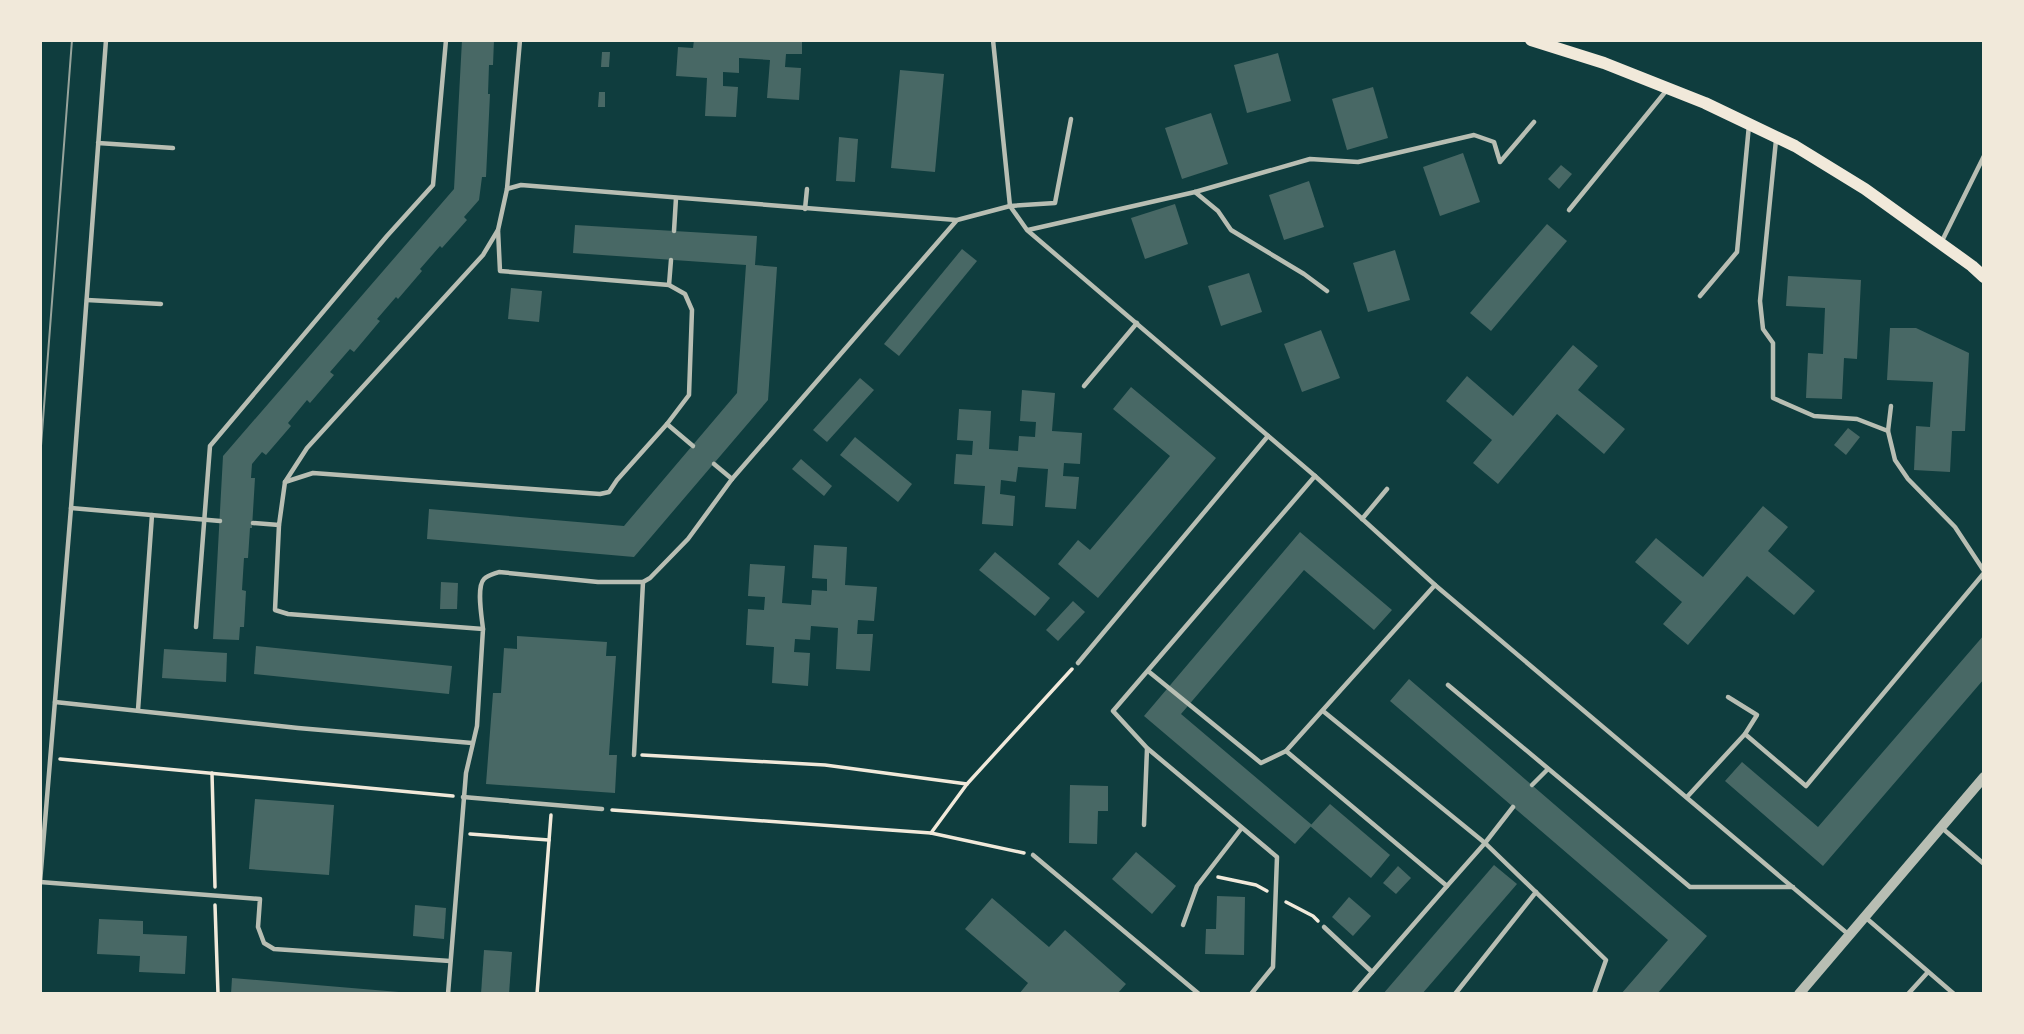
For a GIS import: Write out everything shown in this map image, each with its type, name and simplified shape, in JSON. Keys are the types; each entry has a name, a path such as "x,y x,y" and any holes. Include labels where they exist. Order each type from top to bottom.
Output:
{"main road":[{"path":"1531,40 1604,63 1668,88 1795,146 1866,189 1984,277"}],"street":[{"path":"1798,994 1984,777"}],"lane":[{"path":"106,40 40,882 260,899 258,927 264,943 274,949 450,961"},
{"path":"196,626 210,446 433,185 446,40"},
{"path":"285,482 313,473 600,494 609,492 689,395 692,310 685,294 669,285 500,271 498,230 507,189 520,40"},
{"path":"993,40 1010,206 1027,230 1315,476 1435,585 1849,935"},
{"path":"1569,210 1668,88"},
{"path":"507,189 521,185 957,220 1010,206 1055,202 1072,119"},
{"path":"1027,230 1195,192 1310,159 1358,162 1474,135 1494,142 1500,162 1534,122"},
{"path":"1700,296 1737,252 1749,124"},
{"path":"1776,137 1760,301 1763,329 1773,343 1773,398 1814,416 1857,419 1888,431"},
{"path":"98,143 173,148"},
{"path":"1941,244 1984,156"},
{"path":"805,208 807,189"},
{"path":"1195,192 1218,211 1231,230 1327,291"},
{"path":"674,231 676,198"},
{"path":"448,994 463,797 477,726 483,629 479,587 482,580 499,572 598,582 643,582 650,578 688,538 732,479 957,220"},
{"path":"483,629 288,614 275,610 279,525 285,482 307,448 483,256 498,230"},
{"path":"669,285 671,260"},
{"path":"87,300 162,304"},
{"path":"1084,386 1137,323"},
{"path":"1745,734 1806,786 1984,572 1955,527 1908,479 1895,460 1888,431 1891,406"},
{"path":"667,424 693,446"},
{"path":"1078,663 1268,436"},
{"path":"713,464 732,479"},
{"path":"1251,994 1273,967 1277,858 1147,748 1113,711 1315,476"},
{"path":"1362,519 1387,489"},
{"path":"71,508 220,521"},
{"path":"138,710 152,515"},
{"path":"253,523 279,525"},
{"path":"634,755 643,582"},
{"path":"1148,671 1261,764 1286,751 1435,585"},
{"path":"1448,685 1690,887 1793,887"},
{"path":"1686,797 1745,734 1756,715 1728,696"},
{"path":"55,702 298,728 473,743"},
{"path":"1323,711 1485,844 1606,960 1596,993"},
{"path":"1144,825 1147,748"},
{"path":"1286,751 1447,886"},
{"path":"1532,785 1548,769"},
{"path":"463,797 603,809"},
{"path":"1353,994 1485,844 1513,807"},
{"path":"1941,827 1984,864"},
{"path":"1182,925 1197,886 1241,829"},
{"path":"1033,855 1199,994"},
{"path":"1455,994 1535,892"},
{"path":"1864,917 1954,994"},
{"path":"1324,928 1372,972"},
{"path":"1908,994 1928,972"}],"path":[{"path":"930,833 967,784 1078,663"},
{"path":"634,755 825,765 967,784"},
{"path":"68,760 463,797"},
{"path":"537,994 552,806"},
{"path":"603,809 930,833 1033,855"},
{"path":"461,833 550,840"}],"building":[{"path":"462,40 494,40 493,65 489,65 486,177 482,177 479,200 464,217 467,220 442,248 440,246 398,299 396,297 377,319 380,321 354,352 350,349 330,372 334,375 310,403 307,400 288,423 291,426 266,455 262,452 252,464 251,478 255,478 252,528 248,558 244,558 242,590 246,591 244,627 240,627 239,640 213,639 223,456 454,189"},
{"path":"694,40 802,40 802,54 786,54 785,67 801,68 799,100 767,98 770,60 739,58 739,73 723,72 723,86 738,87 736,117 705,116 707,78 676,76 678,47 693,48"},
{"path":"602,52 610,52 609,67 601,67"},
{"path":"1278,53 1291,101 1247,113 1234,65"},
{"path":"900,70 944,74 935,172 891,168"},
{"path":"1373,87 1388,138 1347,150 1332,99"},
{"path":"599,92 605,92 605,107 598,107"},
{"path":"1211,113 1228,164 1182,179 1165,128"},
{"path":"839,137 858,139 855,182 836,181"},
{"path":"1463,153 1480,202 1440,216 1423,167"},
{"path":"1561,165 1572,174 1559,189 1548,179"},
{"path":"1309,181 1324,227 1284,240 1269,195"},
{"path":"1175,204 1188,244 1145,259 1131,218"},
{"path":"1547,224 1567,241 1491,331 1470,313"},
{"path":"575,225 757,236 755,265 777,267 768,400 634,557 427,539 429,509 624,526 737,393 746,265 573,253"},
{"path":"962,249 977,261 899,356 884,344"},
{"path":"1395,250 1410,300 1368,312 1353,263"},
{"path":"1249,273 1262,312 1221,326 1208,286"},
{"path":"1788,276 1861,280 1857,359 1844,358 1842,399 1806,398 1808,353 1823,354 1825,308 1786,306"},
{"path":"511,288 542,291 539,322 508,319"},
{"path":"1890,328 1916,328 1969,353 1965,431 1952,431 1950,472 1914,470 1916,426 1930,427 1933,382 1887,380"},
{"path":"1321,330 1340,378 1302,392 1284,344"},
{"path":"1573,345 1598,366 1578,390 1625,429 1604,454 1557,414 1498,484 1473,463 1492,440 1446,401 1467,376 1513,416"},
{"path":"860,378 874,390 827,442 813,430"},
{"path":"1131,387 1216,458 1098,598 1058,564 1078,540 1090,550 1170,456 1113,409"},
{"path":"1022,390 1055,393 1052,431 1082,433 1080,464 1064,463 1063,476 1079,477 1076,509 1045,507 1048,469 1018,467 1016,482 1001,480 1000,494 1015,496 1013,526 982,524 985,486 954,484 956,454 972,455 973,441 957,440 959,409 991,411 989,449 1018,451 1019,436 1035,437 1036,422 1020,421"},
{"path":"1848,428 1860,437 1846,455 1834,445"},
{"path":"855,437 912,484 898,502 840,455"},
{"path":"801,459 832,486 824,496 792,469"},
{"path":"1763,506 1788,527 1768,551 1815,591 1794,615 1747,576 1688,645 1663,624 1682,602 1635,562 1656,538 1703,577"},
{"path":"1300,532 1392,610 1374,630 1304,570 1181,714 1312,825 1295,844 1144,716"},
{"path":"814,545 847,547 845,585 877,587 874,621 858,620 857,634 873,634 870,671 836,669 838,628 811,626 810,640 795,639 794,652 810,653 808,686 772,683 774,647 746,645 748,609 764,610 765,597 748,596 750,564 785,566 782,603 811,605 812,590 827,591 827,579 812,578"},
{"path":"995,552 1050,598 1035,616 979,570"},
{"path":"441,582 458,583 457,609 440,609"},
{"path":"1073,601 1085,612 1058,641 1046,630"},
{"path":"1984,635 1984,679 1823,866 1725,781 1742,762 1818,827"},
{"path":"517,636 607,642 606,656 616,656 609,755 617,755 615,793 486,784 493,693 501,693 504,648 517,649"},
{"path":"256,646 452,666 449,694 254,674"},
{"path":"164,649 227,653 226,682 162,678"},
{"path":"1409,679 1707,936 1657,994 1621,994 1668,940 1390,701"},
{"path":"1070,785 1108,786 1108,811 1098,811 1097,844 1069,843"},
{"path":"255,799 334,805 329,875 249,869"},
{"path":"1330,804 1390,855 1371,878 1310,826"},
{"path":"1136,852 1176,886 1152,914 1112,879"},
{"path":"1494,865 1517,884 1422,994 1383,994"},
{"path":"1398,866 1411,878 1396,894 1383,883"},
{"path":"1217,896 1245,897 1244,955 1205,954 1206,929 1216,929"},
{"path":"1349,897 1371,916 1353,936 1332,917"},
{"path":"992,898 1049,947 1065,930 1126,984 1117,994 1019,994 1028,983 965,929"},
{"path":"415,905 446,908 444,939 413,936"},
{"path":"99,919 143,921 143,934 187,936 185,974 139,972 140,956 97,954"},
{"path":"484,950 512,952 509,994 481,994"},
{"path":"232,978 399,992 399,994 231,994"}],"tram line":[{"path":"40,459 72,40"}]}
